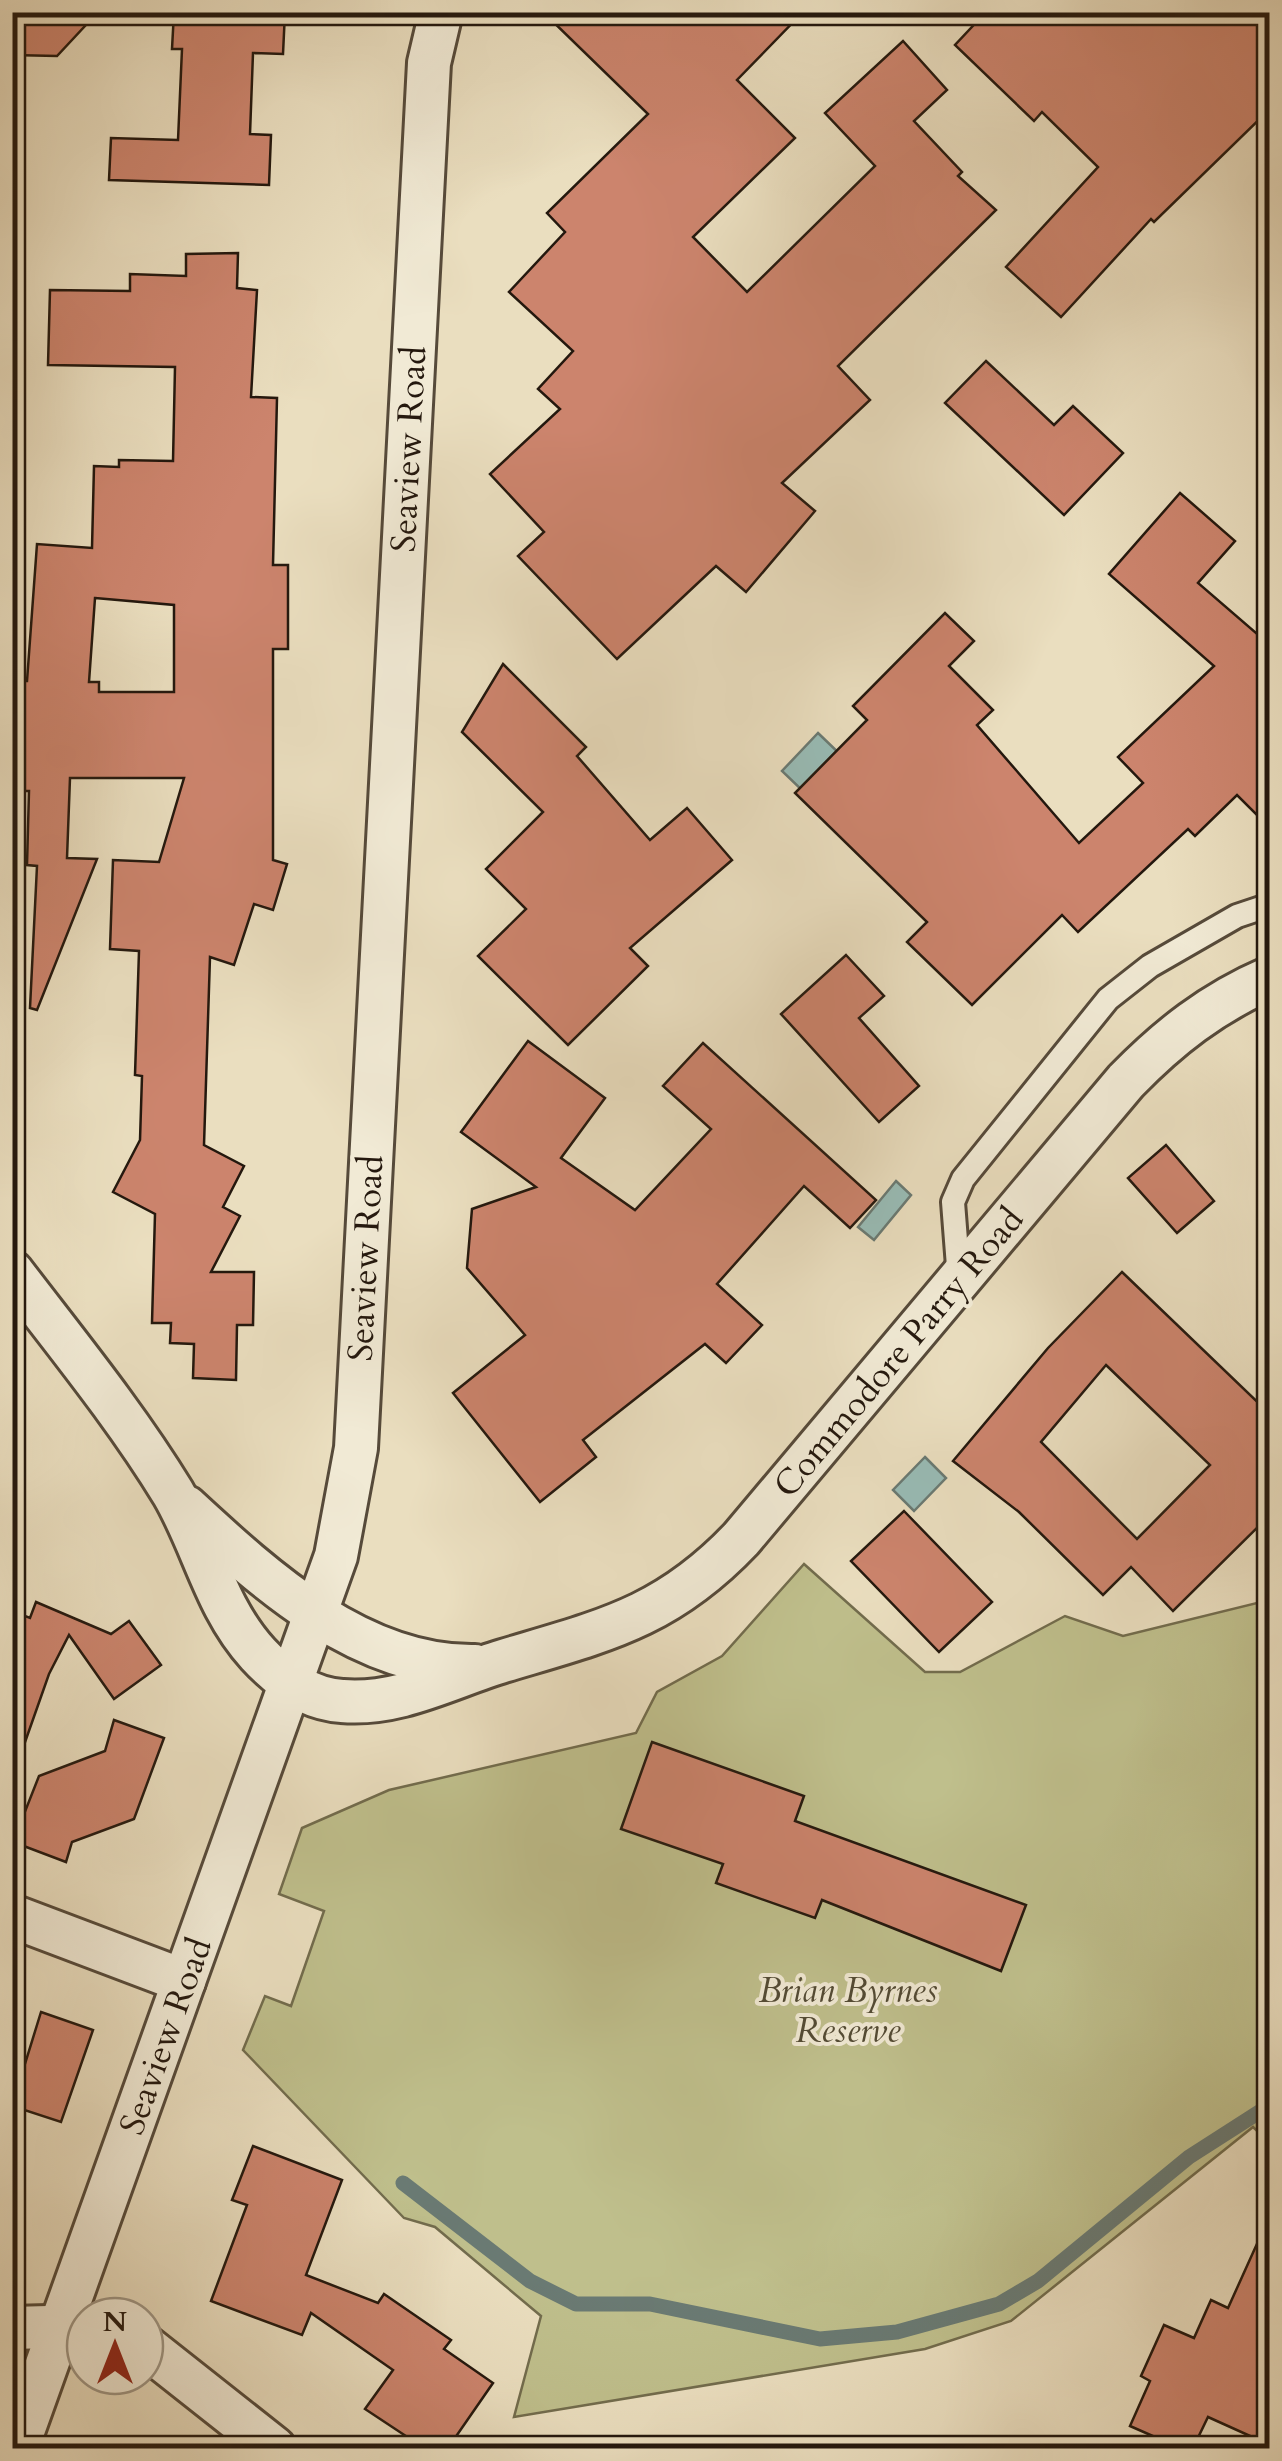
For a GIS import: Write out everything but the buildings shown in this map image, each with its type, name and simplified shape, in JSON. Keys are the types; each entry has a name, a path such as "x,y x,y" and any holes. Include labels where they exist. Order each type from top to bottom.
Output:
{"street":[{"name":"Seaview Road","path":"82,2296 184,1981 292,1685 348,1508 356,1448 430,62 441,12"},
{"name":"Commodore Parry Road","path":"292,1685 341,1702 387,1698 450,1684 488,1666 630,1622 689,1588 741,1538 958,1279 1170,1036 1236,993 1270,978"},
{"path":"12,1272 174,1496 217,1594 236,1624 292,1685"},
{"name":"Commodore Parry Road","path":"174,1496 222,1541 316,1614 400,1656 438,1666 488,1666"},
{"path":"12,1916 184,1981"},
{"path":"12,2328 65,2325"},
{"name":"Seaview Road","path":"16,2448 65,2342"},
{"path":"165,2362 274,2448"}],"lane":[{"path":"958,1279 953,1202 963,1179 1108,999 1150,966 1237,916 1270,906"}],"green space":[{"name":"Brian Byrnes Reserve","path":"804,1564 925,1672 960,1672 1065,1616 1123,1636 1269,1600 1269,2142 1253,2127 1011,2321 925,2349 514,2417 541,2316 435,2227 404,2218 243,2050 265,1996 291,2006 324,1911 279,1894 302,1828 389,1790 636,1733 657,1692 722,1656"}],"water":[{"path":"818,733 842,756 806,794 782,771"},
{"path":"896,1181 911,1195 874,1240 858,1227"},
{"path":"925,1457 946,1478 914,1511 893,1490"}],"waterway":[{"path":"403,2183 530,2281 576,2304 650,2304 820,2339 897,2332 999,2304 1038,2281 1189,2157 1270,2105"}]}
